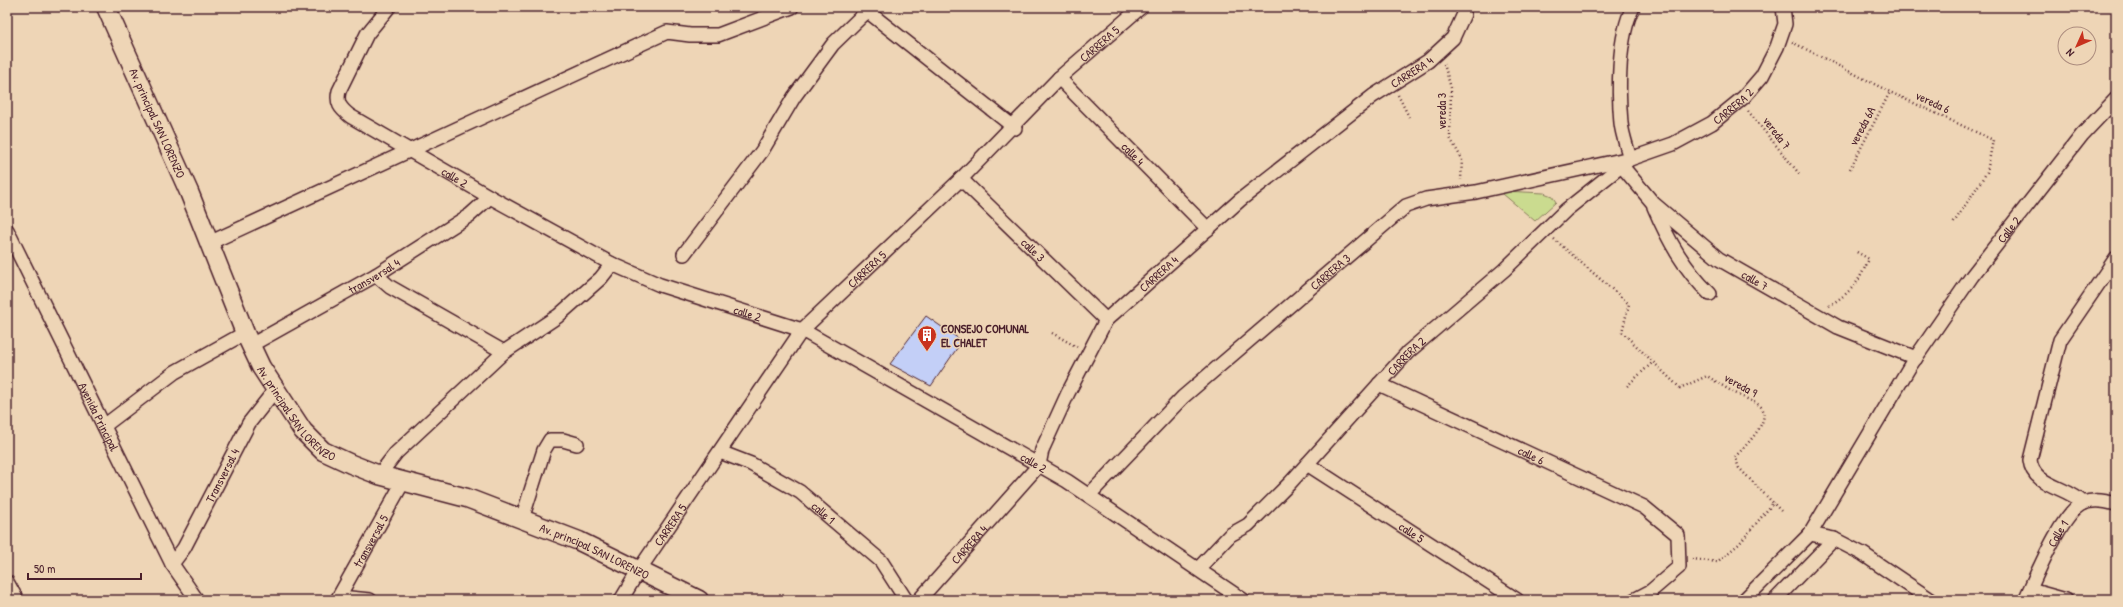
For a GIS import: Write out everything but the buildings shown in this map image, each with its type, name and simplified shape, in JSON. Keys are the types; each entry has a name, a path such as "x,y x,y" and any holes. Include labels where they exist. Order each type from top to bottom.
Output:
{"main road":[{"name":"Av. principal SAN LORENZO","path":"106,7 189,192 248,339 275,390 303,431 324,452 379,475 467,498 579,541 698,600"}],"street":[{"name":"calle 2","path":"389,7 367,34 339,91 337,100 340,108 350,116 490,197 612,264 660,285 802,330 1040,465 1089,495 1243,600"},
{"path":"209,243 667,32 690,36 718,35 792,7"},
{"name":"CARRERA 5","path":"621,600 638,570 802,330 961,179 1059,78 1141,7"},
{"name":"CARRERA 4","path":"919,600 1040,465 1042,450 1088,353 1106,320 1240,200 1373,96 1428,61 1441,50 1453,38 1464,14 1464,7"},
{"path":"1625,162 1621,124 1623,37 1633,7"},
{"name":"CARRERA 2","path":"1198,569 1230,535 1248,525 1307,464 1408,352 1504,270 1545,231 1625,162 1679,141 1712,123 1740,102 1762,76 1781,36 1785,24 1783,7"},
{"path":"684,254 762,151 794,97 833,44 864,9 1015,128"},
{"name":"calle 4","path":"1059,78 1208,229"},
{"name":"Calle 2","path":"1744,600 1810,534 1913,362 1977,270 2082,135 2116,99"},
{"name":"CARRERA 3","path":"1089,495 1183,397 1406,206 1426,199 1476,192 1625,162"},
{"name":"calle 7","path":"1625,162 1652,203 1719,259 1838,327 1913,362"},
{"name":"calle 3","path":"961,179 1106,320"},
{"name":"transversal 4","path":"104,426 175,372 248,339 376,275 470,215 490,197"},
{"path":"1652,203 1665,232 1683,263 1695,280 1710,294"},
{"name":"Avenida Principal","path":"7,230 172,564 197,600"},
{"path":"2116,258 2060,340 2030,460 2033,472 2040,479 2077,497 2083,503 2103,500 2116,504"},
{"path":"379,475 396,453 504,352 558,316 601,278 612,264"},
{"path":"376,275 390,287 504,352"},
{"name":"calle 6","path":"1379,384 1644,507 1678,535 1678,562"},
{"name":"Transversal 4","path":"172,564 184,548 249,423 275,390"},
{"path":"522,519 544,450 550,440 563,440 577,444"},
{"name":"calle 1","path":"720,452 751,464 800,492 881,561 906,600"},
{"name":"calle 5","path":"1307,464 1517,600"},
{"name":"transversal 5","path":"339,598 403,482"},
{"name":"Calle 1","path":"2027,595 2060,527 2072,511 2083,503"},
{"path":"1810,534 1834,539 1863,554 1931,600"},
{"path":"1775,600 1834,539"},
{"path":"1634,600 1651,591 1679,567 1678,562"},
{"path":"7,582 17,600"},
{"path":"2027,595 2066,600"},
{"path":"339,598 370,600"}],"path":[{"name":"vereda 6","path":"1781,36 1890,92 1993,140 1987,172 1953,224"},
{"name":"vereda 3","path":"1441,50 1451,88 1450,138 1462,159 1460,194"},
{"path":"1393,84 1409,117"},
{"name":"vereda 6A","path":"1850,169 1890,92"},
{"name":"vereda 7","path":"1740,102 1801,176"},
{"name":"vereda 9","path":"1545,231 1629,304 1622,332 1680,388 1707,376 1736,394 1760,406 1764,412 1763,422 1753,438 1735,457 1739,468 1782,511"},
{"path":"1817,314 1849,293 1857,284 1869,259 1855,251"},
{"path":"1052,333 1088,353"},
{"path":"1627,386 1653,362"},
{"path":"1678,562 1691,559 1716,562 1739,544 1774,502"}],"green space":[{"path":"1503,191 1544,193 1552,196 1556,202 1535,221 1503,194"}],"place":[{"name":"CONSEJO COMUNAL EL CHALET","path":"927,352"}]}
